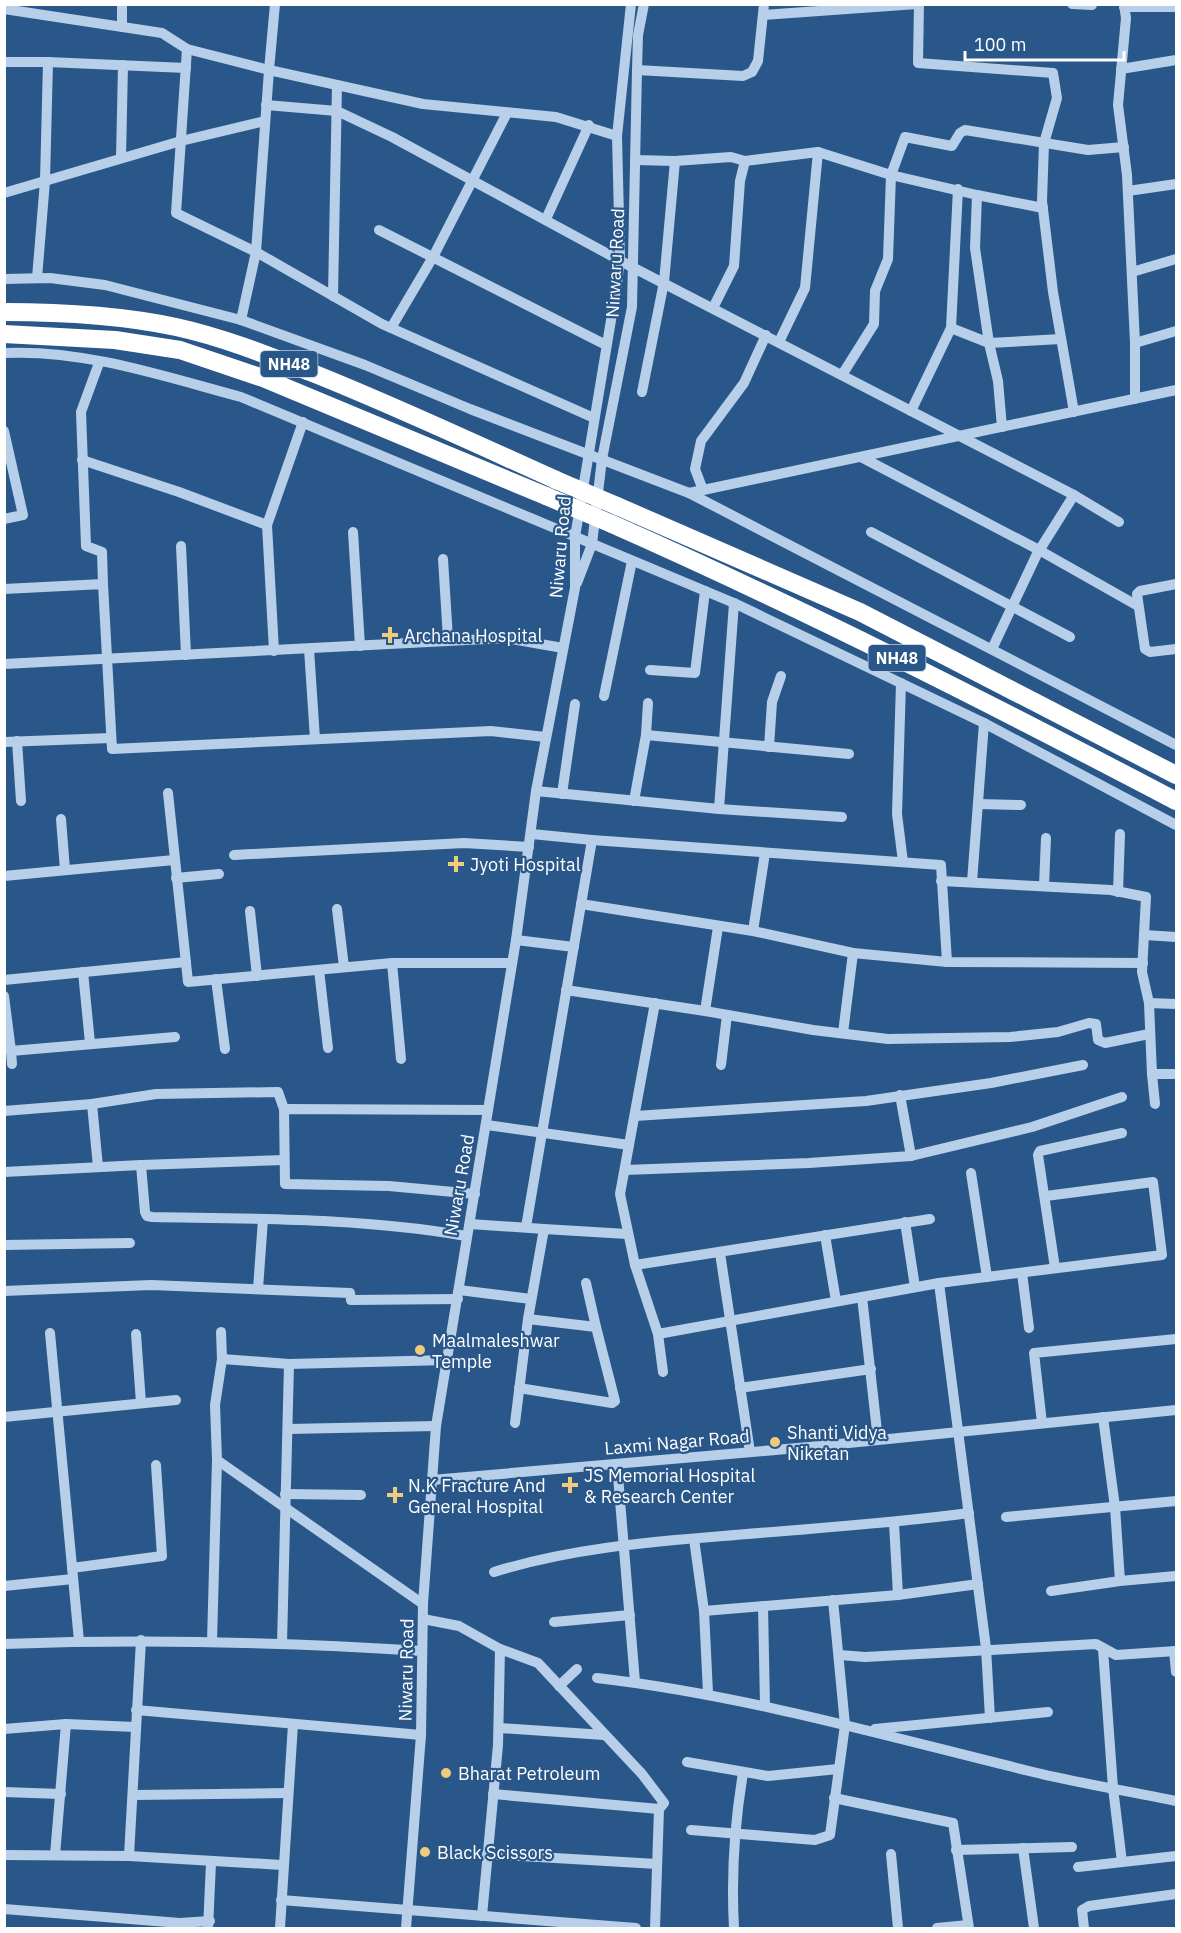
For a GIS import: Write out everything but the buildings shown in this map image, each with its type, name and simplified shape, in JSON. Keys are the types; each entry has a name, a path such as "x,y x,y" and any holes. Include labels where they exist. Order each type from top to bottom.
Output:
{"highway":[{"name":"NH48","path":"4,312 54,312 122,317 178,327 242,346 359,392 551,488"},
{"name":"NH48","path":"4,334 115,340 180,350 263,378 551,488 860,612 1176,775"},
{"name":"NH48","path":"615,515 776,598 962,689 1176,801"}],"street":[{"path":"122,4 122,27"},
{"path":"241,320 256,252 275,4"},
{"name":"Nirwaru Road","path":"588,453 620,259 617,136 631,4"},
{"name":"Nirwaru Road","path":"575,588 592,544 602,459 632,307 638,34 644,4"},
{"path":"637,70 743,76 752,72 758,61 764,10 918,4 918,63 1053,73 1057,98 1044,143 1043,208 1061,339 1074,412"},
{"path":"1072,4 1092,5"},
{"path":"1135,399 1135,343 1128,191 1125,147 1118,105 1126,18 1124,6 1176,8"},
{"path":"4,9 30,9 162,33 187,49 269,70 423,104 556,117 589,125 617,136"},
{"path":"187,49 176,213 256,252 391,328 594,418"},
{"path":"1121,69 1176,60"},
{"path":"4,62 186,68"},
{"path":"37,278 45,181 48,62"},
{"path":"121,158 123,65"},
{"path":"333,296 337,85"},
{"path":"266,105 337,111 546,219 632,267 1074,495 1119,522"},
{"path":"391,328 433,257 507,113"},
{"path":"4,193 181,141 265,121"},
{"path":"546,219 589,125"},
{"path":"842,375 874,324 875,291 888,259 891,175 902,140 908,136 952,146 960,133 965,130 1088,150 1125,147"},
{"path":"635,160 675,161 731,157 745,161 818,152 891,175 1043,208"},
{"path":"779,342 805,288 818,152"},
{"path":"642,392 664,282 675,161"},
{"path":"713,308 734,266 740,181 745,161"},
{"path":"1128,191 1176,184"},
{"path":"910,411 951,328 958,189"},
{"path":"977,195 975,248 989,343 998,381 1002,427"},
{"path":"379,230 606,345"},
{"path":"1132,272 1176,259"},
{"path":"4,279 37,278 105,285 241,320 689,493 1176,745"},
{"path":"951,328 989,343 1061,339"},
{"path":"1135,343 1176,331"},
{"path":"703,490 695,469 700,441 744,383 766,335"},
{"path":"4,353 75,358 159,375 242,397 734,603 984,723 1176,825"},
{"path":"99,363 81,412 82,460 86,546 102,552 111,749 491,731 545,737"},
{"path":"689,493 1176,390"},
{"path":"274,651 267,525 303,422"},
{"path":"4,432 23,515 4,519"},
{"name":"Niwaru Road","path":"406,1929 421,1735 423,1604 436,1426 459,1295 466,1236 487,1125 532,834 536,791 575,588 574,537 588,453"},
{"path":"861,456 1039,550 1138,606"},
{"path":"82,460 179,492 267,525"},
{"path":"992,649 1039,550 1074,495"},
{"path":"353,532 360,646"},
{"path":"871,532 1070,637"},
{"path":"181,546 186,655"},
{"path":"444,559 448,639"},
{"path":"604,696 632,561"},
{"path":"4,589 103,584"},
{"path":"1176,584 1140,591 1137,594 1147,652 1176,649"},
{"path":"650,670 694,673 705,591"},
{"path":"719,809 734,603"},
{"path":"4,664 274,651 448,639 506,638 563,648"},
{"path":"309,649 315,739"},
{"path":"769,747 772,702 781,676"},
{"path":"901,683 897,814 903,862"},
{"path":"634,801 646,735 648,703"},
{"path":"562,794 575,704"},
{"path":"972,882 984,723"},
{"path":"646,735 849,754"},
{"path":"4,742 111,738"},
{"path":"17,741 21,801"},
{"path":"536,791 719,809 842,817"},
{"path":"168,793 188,982 392,963 512,963"},
{"path":"978,804 1021,805"},
{"path":"61,819 65,870"},
{"path":"532,834 941,865 947,962"},
{"path":"1118,892 1120,834"},
{"path":"1044,886 1046,838"},
{"path":"526,1227 592,840"},
{"path":"234,855 464,843 529,847"},
{"path":"753,931 765,853"},
{"path":"4,876 174,860"},
{"path":"176,878 219,874"},
{"path":"941,880 1118,892 1146,897 1142,972 1149,1003 1149,1034 1155,1104"},
{"path":"581,904 753,931 854,953 947,962 1143,963"},
{"path":"337,909 344,968"},
{"path":"249,911 257,976"},
{"path":"705,1011 718,927"},
{"path":"1145,935 1176,937"},
{"path":"516,940 574,947"},
{"path":"843,1033 854,953"},
{"path":"4,980 186,962"},
{"path":"392,963 401,1059"},
{"path":"320,970 328,1048"},
{"path":"83,972 90,1043"},
{"path":"216,979 225,1049"},
{"path":"566,990 888,1039 1010,1037 1058,1032 1089,1023 1096,1024 1098,1040 1105,1043 1149,1034"},
{"path":"4,996 12,1064"},
{"path":"655,1003 620,1194 635,1265 658,1334 663,1372"},
{"path":"1149,1003 1176,1004"},
{"path":"721,1065 727,1014"},
{"path":"11,1051 175,1037"},
{"path":"635,1116 866,1101 991,1083 1083,1065"},
{"path":"1152,1074 1176,1074"},
{"path":"4,1110 92,1104 156,1094 278,1092 284,1109 285,1184 389,1186 475,1194"},
{"path":"900,1095 911,1156"},
{"path":"625,1170 809,1163 911,1156 1032,1127 1122,1097"},
{"path":"92,1104 98,1167"},
{"path":"284,1109 488,1110"},
{"path":"487,1125 629,1145"},
{"path":"1055,1268 1046,1196 1038,1155 1040,1151 1122,1133"},
{"path":"4,1172 284,1161"},
{"path":"141,1165 147,1216 407,1226 466,1236"},
{"path":"971,1173 987,1277"},
{"path":"658,1334 939,1283 1162,1255 1153,1182 1046,1196"},
{"path":"258,1289 263,1219"},
{"path":"635,1265 930,1219"},
{"path":"905,1222 915,1287"},
{"path":"470,1224 627,1234"},
{"path":"515,1423 528,1319 543,1229"},
{"path":"825,1235 836,1301"},
{"path":"4,1245 130,1243"},
{"path":"720,1253 750,1452"},
{"path":"1022,1273 1029,1328"},
{"path":"519,1388 612,1403 615,1401 586,1283"},
{"path":"939,1283 986,1648 990,1718"},
{"path":"4,1291 151,1285 350,1293 351,1300 459,1295 531,1299"},
{"path":"862,1296 878,1440"},
{"path":"528,1319 596,1327"},
{"path":"212,1642 217,1460 215,1405 222,1359 221,1332"},
{"path":"50,1333 79,1641"},
{"path":"136,1334 141,1403"},
{"path":"1042,1423 1034,1353 1176,1339"},
{"path":"222,1359 289,1364 448,1360"},
{"path":"282,1644 289,1364"},
{"path":"740,1388 871,1369"},
{"path":"4,1417 176,1400"},
{"name":"Laxmi Nagar Road","path":"432,1480 878,1440 1176,1410"},
{"path":"1103,1417 1115,1507 1120,1581"},
{"path":"288,1429 436,1426"},
{"path":"217,1460 423,1604"},
{"path":"617,1464 635,1682"},
{"path":"4,1586 162,1556 156,1466"},
{"path":"285,1494 360,1495"},
{"path":"1006,1517 1176,1501"},
{"path":"494,1572 531,1561 624,1545 894,1523 969,1513"},
{"path":"894,1523 898,1595"},
{"path":"694,1539 704,1611 708,1693"},
{"path":"1052,1591 1176,1576"},
{"path":"704,1611 898,1595 978,1584"},
{"path":"691,1830 734,1831 820,1839 830,1835 845,1725 833,1600"},
{"path":"763,1606 765,1706"},
{"path":"554,1623 630,1615"},
{"path":"423,1619 459,1626 500,1649 538,1663 642,1774 664,1803 660,1809 655,1929"},
{"path":"129,1856 141,1640"},
{"path":"4,1644 141,1640 422,1651"},
{"path":"840,1655 865,1657 986,1648 1096,1644 1116,1655 1175,1651 1176,1672"},
{"path":"482,1916 499,1728 500,1649"},
{"path":"1103,1649 1113,1788 1122,1862"},
{"path":"559,1686 577,1670"},
{"path":"597,1678 708,1693 868,1730 1032,1772 1176,1801"},
{"path":"136,1710 421,1735"},
{"path":"868,1730 1048,1712"},
{"path":"4,1729 66,1724 135,1727"},
{"path":"56,1855 66,1724"},
{"path":"280,1929 282,1865 293,1724"},
{"path":"499,1728 604,1735"},
{"path":"687,1762 768,1776 838,1769"},
{"path":"734,1929 732,1879 734,1831 743,1773"},
{"path":"4,1792 61,1794"},
{"path":"134,1795 288,1793"},
{"path":"493,1794 660,1809"},
{"path":"834,1798 951,1821 969,1927 937,1929"},
{"path":"956,1850 1072,1846"},
{"path":"1023,1848 1034,1929"},
{"path":"487,1854 657,1864"},
{"path":"891,1854 898,1929"},
{"path":"4,1855 129,1856 212,1863 282,1865"},
{"path":"1078,1867 1176,1856"},
{"path":"4,1910 209,1925 212,1863"},
{"path":"1084,1929 1082,1910 1089,1906 1176,1894"},
{"path":"281,1900 636,1929"}],"place":[{"name":"Archana Hospital","path":"390,635"},
{"name":"Jyoti Hospital","path":"456,864"},
{"name":"Maalmaleshwar Temple","path":"420,1350"},
{"name":"Shanti Vidya Niketan","path":"775,1442"},
{"name":"JS Memorial Hospital & Research Center","path":"570,1485"},
{"name":"N.K Fracture And General Hospital","path":"395,1495"},
{"name":"Bharat Petroleum","path":"446,1773"},
{"name":"Black Scissors","path":"425,1852"}]}
